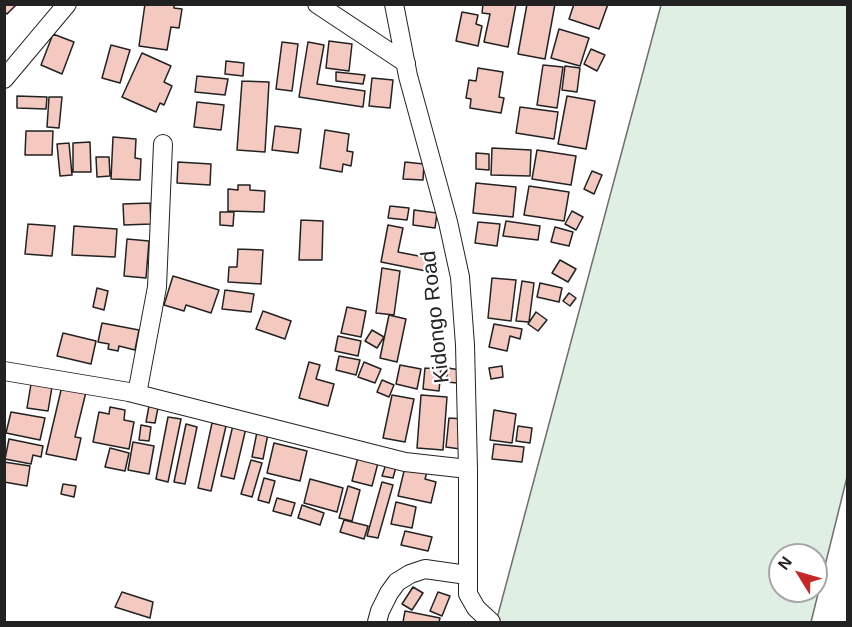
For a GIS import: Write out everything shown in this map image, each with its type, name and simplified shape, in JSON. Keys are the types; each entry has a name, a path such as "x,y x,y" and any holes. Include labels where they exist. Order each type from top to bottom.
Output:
{"street":[{"path":"4,79 67,4"},
{"path":"317,4 406,63"},
{"name":"Kidongo Road","path":"394,4 406,63 448,222 460,277 465,345 468,594 476,608 491,622"},
{"path":"137,394 157,287 163,144"},
{"path":"4,371 137,394 405,462 468,469"},
{"path":"377,622 389,593 397,582 410,574 425,569 467,575"}],"green space":[{"path":"661,5 847,5 848,473 828,554 828,543 768,543 768,603 816,603 811,622 496,622"}],"building":[{"path":"4,4 17,4 7,14 4,11"},
{"path":"145,4 174,4 174,8 182,9 179,28 171,27 167,50 139,46"},
{"path":"483,4 516,4 508,47 484,42 490,14 482,13"},
{"path":"527,4 555,4 545,59 518,54"},
{"path":"574,4 608,4 599,29 569,19"},
{"path":"462,12 478,15 476,24 482,26 478,46 456,41"},
{"path":"559,29 589,38 580,66 551,58"},
{"path":"53,34 74,42 62,74 41,65"},
{"path":"329,41 352,44 349,71 326,68"},
{"path":"282,42 298,44 292,91 276,89"},
{"path":"308,42 324,45 317,84 365,91 363,107 299,97"},
{"path":"111,45 130,50 120,83 102,78"},
{"path":"591,49 605,55 597,71 584,64"},
{"path":"142,53 171,66 164,82 172,86 164,105 160,103 156,112 122,97"},
{"path":"226,61 244,63 243,76 225,74"},
{"path":"543,65 563,67 557,108 537,105"},
{"path":"565,66 580,68 577,92 562,90"},
{"path":"478,68 503,72 499,97 504,98 501,113 470,108 471,99 466,98 469,80 476,81"},
{"path":"336,72 365,75 363,84 336,81"},
{"path":"197,76 228,79 225,95 195,92"},
{"path":"372,78 393,80 390,108 369,106"},
{"path":"242,81 269,82 265,152 237,150"},
{"path":"17,96 47,97 46,109 17,108"},
{"path":"567,96 595,101 586,149 558,144"},
{"path":"49,97 62,97 59,128 47,127"},
{"path":"197,102 224,105 221,130 194,127"},
{"path":"520,107 558,112 554,139 516,133"},
{"path":"275,126 301,129 298,153 272,150"},
{"path":"325,130 349,134 347,151 353,152 351,166 343,164 342,172 320,168"},
{"path":"26,131 53,131 52,155 25,155"},
{"path":"113,137 136,139 135,158 141,159 140,180 111,179"},
{"path":"90,142 91,172 73,172 73,143"},
{"path":"69,143 72,175 60,176 57,144"},
{"path":"492,148 531,150 530,176 491,175"},
{"path":"537,150 576,156 571,185 532,179"},
{"path":"476,153 489,154 489,170 476,169"},
{"path":"96,157 109,157 110,176 97,177"},
{"path":"178,162 211,164 210,185 177,183"},
{"path":"405,162 424,164 423,180 403,179"},
{"path":"592,171 602,175 594,194 584,189"},
{"path":"476,183 516,187 513,217 473,213"},
{"path":"238,185 250,185 250,190 265,191 264,212 228,211 228,189 238,190"},
{"path":"529,186 569,192 564,221 524,215"},
{"path":"150,203 151,224 124,225 123,204"},
{"path":"390,206 409,208 407,220 388,218"},
{"path":"414,210 437,213 435,228 413,225"},
{"path":"572,211 583,217 576,230 565,224"},
{"path":"220,212 234,212 233,226 220,225"},
{"path":"301,220 323,221 322,260 299,260"},
{"path":"506,221 540,226 538,240 503,236"},
{"path":"478,222 500,224 497,246 475,243"},
{"path":"28,224 55,226 52,256 25,254"},
{"path":"388,225 403,228 398,252 429,258 426,271 381,262"},
{"path":"74,226 117,229 115,257 72,255"},
{"path":"555,227 573,232 569,246 551,242"},
{"path":"127,239 149,241 146,278 124,276"},
{"path":"238,249 263,250 261,284 228,282 229,267 237,267"},
{"path":"560,260 576,269 568,282 552,273"},
{"path":"382,268 400,271 394,315 376,313"},
{"path":"173,276 219,290 211,313 186,305 184,311 164,305"},
{"path":"492,278 516,280 511,321 488,318"},
{"path":"522,281 534,283 529,322 516,321"},
{"path":"540,283 562,288 559,302 537,297"},
{"path":"97,288 108,291 104,310 93,307"},
{"path":"225,290 254,294 251,312 222,309"},
{"path":"569,293 576,298 570,306 563,301"},
{"path":"347,307 366,311 361,337 341,333"},
{"path":"263,311 291,321 285,339 256,329"},
{"path":"536,312 547,320 538,331 528,324"},
{"path":"389,315 406,319 397,362 380,358"},
{"path":"102,323 139,330 135,350 119,346 118,351 108,349 109,344 98,342"},
{"path":"494,324 522,329 520,339 510,336 507,351 489,347"},
{"path":"372,330 384,337 377,348 365,341"},
{"path":"63,333 96,341 91,364 57,356"},
{"path":"338,336 361,341 358,356 335,351"},
{"path":"339,356 360,360 356,375 336,370"},
{"path":"309,362 320,365 316,379 334,384 328,406 299,398"},
{"path":"364,362 381,369 375,383 358,377"},
{"path":"400,365 421,369 417,389 396,384"},
{"path":"502,366 503,377 491,379 489,368"},
{"path":"425,368 441,369 439,391 423,389"},
{"path":"448,368 460,370 458,383 446,382"},
{"path":"382,380 394,385 389,397 377,392"},
{"path":"31,384 52,387 48,411 27,408"},
{"path":"62,386 86,392 75,437 81,438 76,460 46,454"},
{"path":"392,395 414,399 405,442 383,438"},
{"path":"421,395 447,397 443,450 417,448"},
{"path":"149,406 158,408 155,423 146,422"},
{"path":"110,407 125,410 124,420 134,422 129,449 93,442 99,412 109,414"},
{"path":"494,410 516,414 512,443 490,440"},
{"path":"11,412 45,418 40,440 6,433"},
{"path":"168,417 181,419 168,482 156,479"},
{"path":"449,418 463,419 460,449 446,447"},
{"path":"212,423 226,426 211,491 198,488"},
{"path":"186,424 197,427 185,484 174,482"},
{"path":"141,425 151,427 149,441 139,440"},
{"path":"233,425 246,428 234,479 221,476"},
{"path":"518,426 532,428 530,443 516,441"},
{"path":"257,432 268,434 263,459 252,457"},
{"path":"9,439 43,446 41,457 33,455 31,464 5,459"},
{"path":"133,442 154,446 149,474 128,470"},
{"path":"274,443 307,451 300,481 267,473"},
{"path":"494,444 524,447 522,462 492,459"},
{"path":"110,448 129,453 125,471 105,467"},
{"path":"358,457 378,463 372,486 352,481"},
{"path":"251,460 262,463 252,497 241,494"},
{"path":"4,462 30,466 27,486 4,482"},
{"path":"386,464 396,467 393,478 382,476"},
{"path":"405,467 427,472 425,479 436,482 431,503 398,496"},
{"path":"264,478 275,481 269,503 258,500"},
{"path":"310,479 343,488 337,512 304,503"},
{"path":"382,482 393,485 378,538 367,536"},
{"path":"63,484 76,486 74,497 61,494"},
{"path":"348,486 360,490 352,521 339,518"},
{"path":"277,498 295,503 291,516 273,511"},
{"path":"396,502 416,507 412,528 391,524"},
{"path":"302,505 324,513 320,525 298,518"},
{"path":"344,520 368,526 364,539 340,532"},
{"path":"405,531 432,537 428,551 401,545"},
{"path":"413,587 423,593 412,610 402,604"},
{"path":"122,592 153,602 150,618 115,607"},
{"path":"438,592 450,596 442,616 430,611"},
{"path":"405,611 440,618 439,622 403,622"}]}
